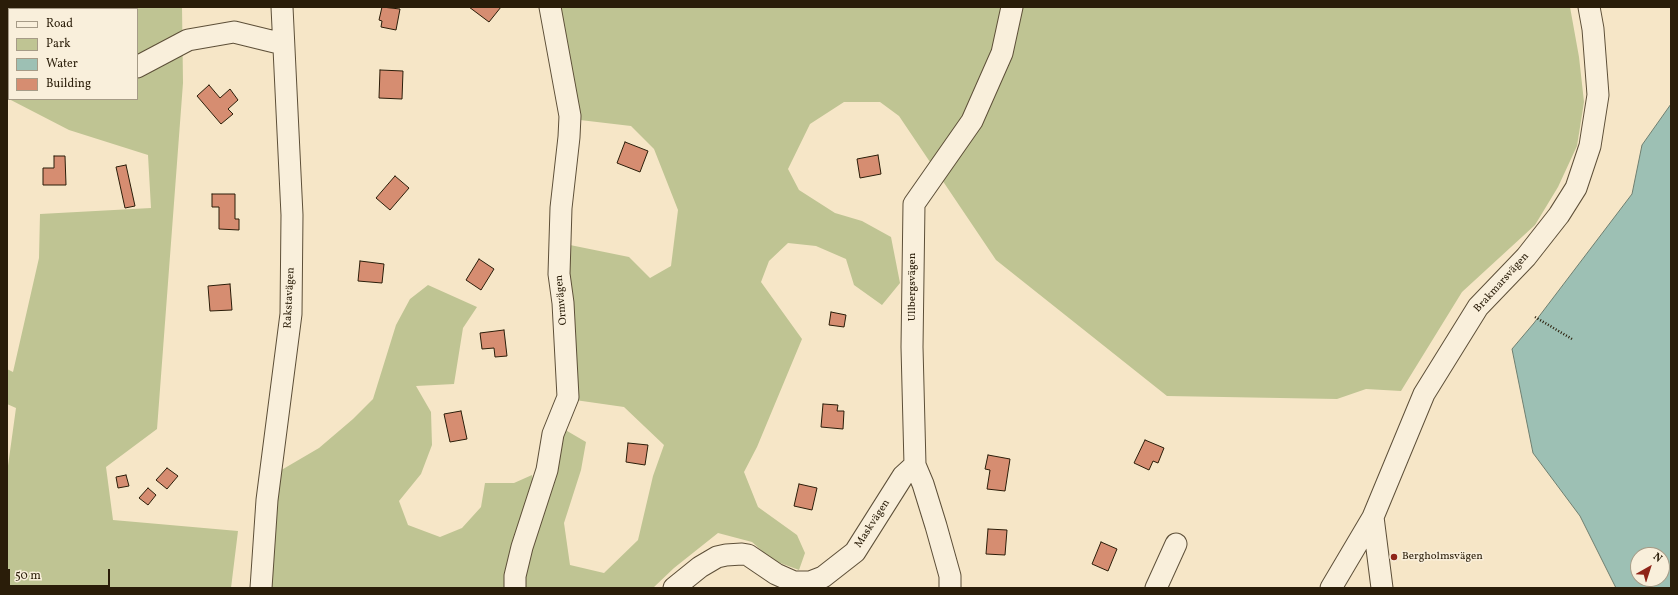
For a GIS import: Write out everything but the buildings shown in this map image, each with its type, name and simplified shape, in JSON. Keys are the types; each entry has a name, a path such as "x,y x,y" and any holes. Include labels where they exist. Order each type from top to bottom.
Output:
{"street":[{"name":"Rakstavägen","path":"261,588 268,500 291,314 292,215 282,7"},
{"name":"Ormvägen","path":"515,588 522,547 547,470 553,434 568,397 563,303 559,274 561,208 570,116 550,7"},
{"name":"Ullbergsvägen","path":"950,588 950,576 936,526 923,484 915,465 912,347 914,204 972,121 1002,53 1012,7"},
{"name":"Brakmarsvägen","path":"1330,588 1373,517 1424,394 1478,307 1526,257 1559,215 1576,188 1590,146 1598,95 1593,29 1589,7"},
{"path":"138,66 188,40 234,32 283,44"},
{"name":"Maskvägen","path":"674,588 700,567 717,557 726,555 742,554 748,556 776,574 794,582 810,582 823,577 855,552 903,476 915,465"},
{"path":"1373,517 1382,588"},
{"path":"1156,588 1176,544"}],"path":[{"path":"1535,318 1572,339"}],"green space":[{"path":"182,7 183,83 157,429 106,467 113,520 238,531 231,588 7,588 7,473 16,408 7,404 7,369 13,372 39,258 40,214 151,208 148,155 69,130 11,100 138,100 138,8 130,8"},
{"path":"557,7 1570,7 1579,57 1584,102 1577,146 1558,187 1535,225 1462,292 1401,391 1366,389 1337,399 1167,396 996,260 899,116 880,102 844,102 810,124 788,169 799,190 835,213 862,221 891,237 900,283 882,305 854,285 846,259 816,246 788,243 769,261 761,282 802,339 757,447 744,472 758,507 797,535 805,553 799,570 772,560 752,542 718,533 674,568 653,588 523,588 562,428 586,442 581,470 564,523 570,565 604,573 638,540 653,476 664,445 624,407 575,400 564,281 570,245 629,257 650,278 671,266 678,210 654,149 631,126 580,120"},
{"path":"8,16 8,99 7,98"},
{"path":"428,285 477,307 463,328 454,384 416,386 431,412 432,445 421,474 399,501 408,525 440,537 462,528 481,507 485,483 514,483 532,475 534,486 512,588 268,588 278,472 319,448 353,419 373,399 396,325 410,299"}],"water":[{"path":"1671,104 1671,588 1616,588 1580,516 1533,453 1512,349 1534,323 1632,194 1642,145"}],"place":[{"name":"Bergholmsvägen","path":"1394,557"}]}
